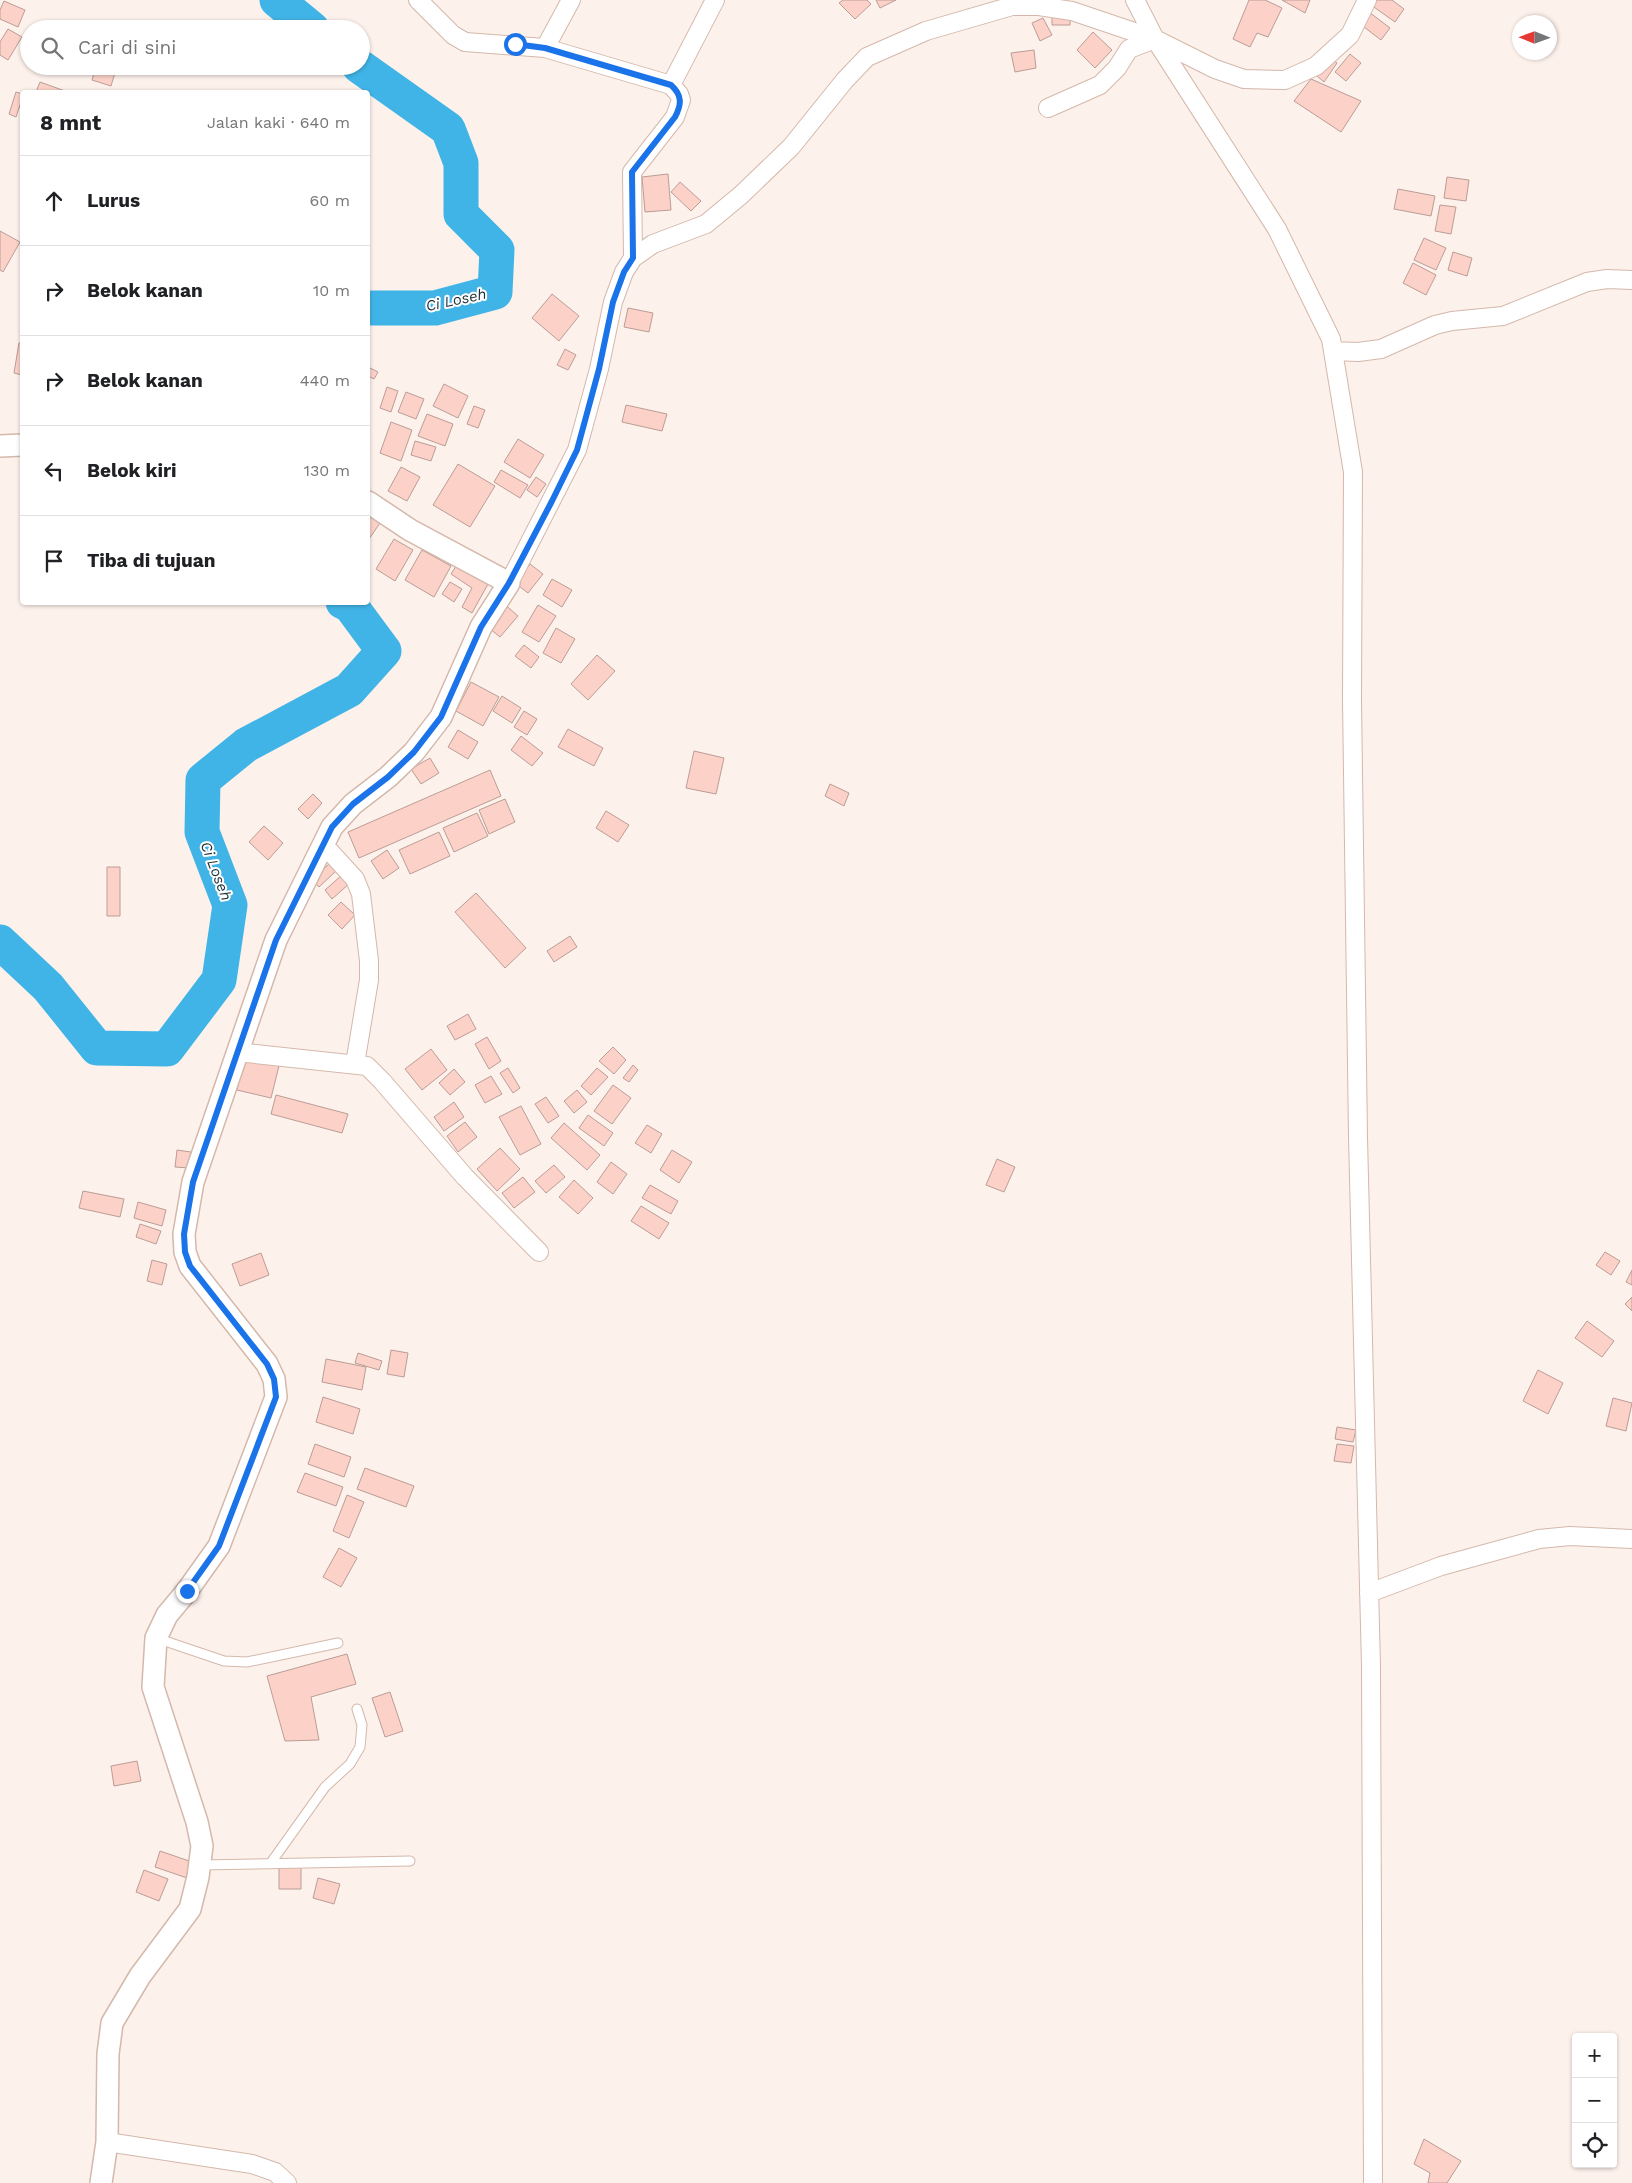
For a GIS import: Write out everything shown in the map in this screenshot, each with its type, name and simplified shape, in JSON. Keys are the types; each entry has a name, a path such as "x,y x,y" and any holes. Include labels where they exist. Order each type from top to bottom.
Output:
{"street":[{"path":"418,0 453,35 465,42 545,48 671,85 679,94 681,100 677,112 632,172 633,258"},
{"path":"545,48 571,0"},
{"path":"671,85 715,0"},
{"path":"1136,0 1155,39 1277,229 1331,339 1353,472 1352,700 1357,1067 1369,1593 1373,2183"},
{"path":"101,2183 107,2142 108,2054 112,2023 140,1976 190,1909 200,1865 202,1846 197,1822 153,1687 156,1638 167,1615 187,1591 219,1546 276,1397 274,1379 267,1364 190,1266 185,1252 184,1234 193,1182 236,1052 276,940 323,844 332,827 353,804 395,771 414,752 441,717 481,627 509,583 577,450 599,369 613,302 624,272 633,258 653,244 706,224 741,195 791,147 845,80 867,57 926,32 1012,6 1040,6 1072,11 1155,39 1215,69 1244,79 1285,80 1316,66 1350,35 1367,0"},
{"path":"1048,108 1100,85 1117,68 1129,49 1155,39"},
{"path":"1333,352 1358,352 1381,349 1435,325 1452,321 1503,316 1586,282 1607,279 1632,280"},
{"path":"0,446 20,445"},
{"path":"370,503 410,530 509,583"},
{"path":"323,844 355,879 361,894 369,961 369,980 356,1064"},
{"path":"236,1052 367,1066 375,1072 465,1177 539,1252"},
{"path":"1369,1593 1442,1566 1538,1539 1570,1536 1632,1539"},
{"path":"107,2142 252,2164 275,2172 287,2183"}],"lane":[{"path":"156,1638 224,1661 235,1662 247,1662 338,1643"},
{"path":"270,1864 326,1787 350,1764 360,1747 362,1724 357,1709"},
{"path":"200,1865 410,1861"}],"building":[{"path":"843,0 867,0 871,4 855,19 839,3"},
{"path":"876,0 896,0 880,8"},
{"path":"1249,0 1265,0 1282,8 1268,37 1257,33 1250,47 1233,39"},
{"path":"1282,0 1310,0 1305,13"},
{"path":"1374,0 1392,0 1404,9 1395,22 1371,5"},
{"path":"4,1 25,10 18,27 0,19 0,10"},
{"path":"1369,12 1390,28 1381,40 1360,24"},
{"path":"1052,16 1070,17 1070,25 1052,25"},
{"path":"1043,18 1052,35 1040,41 1032,23"},
{"path":"8,29 20,36 20,40 8,60 0,55 0,42"},
{"path":"1093,32 1112,50 1095,68 1077,50"},
{"path":"1034,50 1036,68 1015,72 1011,53"},
{"path":"1350,54 1361,63 1346,81 1335,72"},
{"path":"1330,58 1337,63 1324,82 1317,76"},
{"path":"93,75 114,75 111,86 92,80"},
{"path":"1311,79 1361,101 1341,132 1294,101"},
{"path":"40,82 62,90 37,90"},
{"path":"16,92 20,93 20,105 16,117 9,114"},
{"path":"668,174 671,210 645,212 642,177"},
{"path":"1447,177 1469,180 1466,201 1444,198"},
{"path":"680,182 701,201 691,211 671,192"},
{"path":"1398,189 1435,196 1431,216 1394,209"},
{"path":"1440,205 1456,207 1451,234 1435,231"},
{"path":"0,231 20,242 3,272 0,270"},
{"path":"1424,238 1446,248 1436,270 1414,260"},
{"path":"1453,252 1472,258 1467,276 1448,270"},
{"path":"1413,263 1436,275 1426,295 1403,283"},
{"path":"552,294 579,316 559,341 532,318"},
{"path":"628,308 653,313 649,332 624,327"},
{"path":"19,343 20,343 20,374 14,373"},
{"path":"565,349 576,355 568,370 557,365"},
{"path":"370,368 378,372 374,379 370,377"},
{"path":"444,384 468,396 458,418 433,406"},
{"path":"387,387 398,391 391,412 380,408"},
{"path":"406,392 424,399 416,419 398,412"},
{"path":"626,405 667,414 662,431 622,422"},
{"path":"474,406 485,410 478,428 467,424"},
{"path":"427,414 453,424 445,446 418,436"},
{"path":"391,422 412,430 401,461 380,453"},
{"path":"518,439 544,455 530,478 504,462"},
{"path":"415,441 436,447 431,461 411,455"},
{"path":"458,464 495,486 470,527 433,505"},
{"path":"401,467 420,477 407,501 388,491"},
{"path":"501,470 528,485 520,498 494,482"},
{"path":"536,477 546,484 537,497 527,490"},
{"path":"370,516 380,523 370,538"},
{"path":"394,539 413,550 395,581 376,569"},
{"path":"422,550 451,566 434,597 405,580"},
{"path":"458,563 488,584 472,613 462,607 472,588 451,574"},
{"path":"530,564 543,574 528,593 515,583"},
{"path":"552,579 572,590 562,607 543,595"},
{"path":"450,582 462,589 454,602 442,594"},
{"path":"502,602 518,616 500,637 484,624"},
{"path":"538,605 556,616 539,642 522,632"},
{"path":"556,628 575,639 561,663 543,653"},
{"path":"524,645 539,657 531,668 515,656"},
{"path":"597,655 615,671 588,700 571,684"},
{"path":"471,682 499,697 483,726 456,711"},
{"path":"502,696 521,708 512,723 493,711"},
{"path":"524,711 537,719 527,735 514,727"},
{"path":"568,729 603,748 594,766 558,747"},
{"path":"458,730 478,742 468,759 448,747"},
{"path":"521,736 543,753 532,766 511,750"},
{"path":"694,751 724,758 716,794 686,788"},
{"path":"430,758 439,773 421,784 411,769"},
{"path":"490,770 501,796 359,858 348,832"},
{"path":"830,784 849,793 844,806 825,796"},
{"path":"313,794 322,803 308,819 298,809"},
{"path":"505,799 515,822 489,834 479,810"},
{"path":"606,811 629,825 618,842 596,828"},
{"path":"477,813 488,836 454,852 443,828"},
{"path":"264,826 283,843 268,860 249,842"},
{"path":"439,832 450,856 410,874 399,850"},
{"path":"387,850 399,868 383,879 371,861"},
{"path":"329,864 336,871 319,887 312,880"},
{"path":"107,867 120,867 120,916 107,916"},
{"path":"342,875 350,883 332,899 325,890"},
{"path":"476,893 526,948 505,968 455,912"},
{"path":"341,902 355,915 342,929 328,915"},
{"path":"570,936 577,947 554,962 547,951"},
{"path":"468,1014 476,1029 455,1040 447,1026"},
{"path":"487,1037 501,1061 489,1069 475,1044"},
{"path":"613,1047 626,1060 614,1074 599,1061"},
{"path":"431,1049 447,1070 422,1090 405,1069"},
{"path":"245,1053 280,1062 271,1098 237,1090"},
{"path":"633,1065 638,1070 629,1082 623,1078"},
{"path":"508,1068 520,1088 513,1093 500,1073"},
{"path":"597,1068 608,1077 591,1095 581,1086"},
{"path":"454,1069 465,1082 450,1095 439,1083"},
{"path":"491,1076 502,1094 485,1103 475,1085"},
{"path":"613,1085 631,1098 612,1124 594,1111"},
{"path":"577,1090 587,1102 574,1113 564,1101"},
{"path":"276,1095 348,1114 342,1133 271,1114"},
{"path":"546,1097 559,1116 548,1123 535,1104"},
{"path":"454,1102 464,1117 444,1131 434,1117"},
{"path":"521,1106 541,1144 520,1155 499,1117"},
{"path":"588,1115 613,1133 604,1146 579,1128"},
{"path":"465,1122 477,1137 458,1152 447,1136"},
{"path":"564,1123 600,1155 587,1170 551,1138"},
{"path":"647,1125 662,1134 651,1153 635,1143"},
{"path":"500,1148 520,1169 497,1191 477,1169"},
{"path":"177,1150 191,1152 189,1168 175,1167"},
{"path":"672,1150 692,1162 679,1183 660,1170"},
{"path":"997,1159 1015,1167 1004,1192 986,1185"},
{"path":"611,1162 627,1174 613,1194 597,1182"},
{"path":"554,1165 565,1177 546,1193 535,1181"},
{"path":"523,1177 535,1192 514,1208 502,1193"},
{"path":"574,1180 593,1198 578,1214 559,1197"},
{"path":"650,1185 678,1201 671,1214 642,1198"},
{"path":"83,1191 124,1199 120,1217 79,1208"},
{"path":"138,1202 166,1210 162,1226 134,1218"},
{"path":"641,1206 669,1223 659,1239 631,1221"},
{"path":"140,1224 161,1231 156,1244 136,1237"},
{"path":"1605,1252 1620,1261 1611,1275 1596,1265"},
{"path":"261,1253 269,1275 240,1286 232,1264"},
{"path":"152,1260 167,1264 162,1285 147,1281"},
{"path":"1632,1270 1632,1285 1626,1282"},
{"path":"1632,1297 1632,1311 1625,1304"},
{"path":"1587,1321 1614,1341 1602,1357 1575,1338"},
{"path":"391,1350 408,1353 404,1377 387,1374"},
{"path":"358,1353 382,1361 379,1370 355,1363"},
{"path":"326,1359 366,1367 362,1390 322,1382"},
{"path":"1538,1370 1563,1383 1548,1414 1523,1401"},
{"path":"323,1397 360,1409 353,1434 316,1422"},
{"path":"1613,1398 1632,1403 1626,1431 1606,1426"},
{"path":"1337,1427 1356,1430 1353,1442 1335,1439"},
{"path":"315,1444 351,1457 344,1477 308,1464"},
{"path":"1337,1444 1354,1446 1351,1463 1334,1461"},
{"path":"365,1468 414,1486 406,1507 357,1489"},
{"path":"305,1473 343,1487 336,1506 297,1492"},
{"path":"347,1495 364,1502 349,1538 333,1531"},
{"path":"339,1548 357,1558 341,1587 323,1577"},
{"path":"347,1654 356,1684 311,1697 319,1740 285,1741 267,1676"},
{"path":"390,1692 403,1731 385,1737 372,1698"},
{"path":"137,1761 141,1781 114,1786 111,1766"},
{"path":"160,1851 195,1863 190,1879 155,1867"},
{"path":"279,1867 301,1867 301,1889 279,1889"},
{"path":"144,1870 168,1879 159,1901 136,1892"},
{"path":"318,1878 340,1884 334,1904 313,1898"},
{"path":"1424,2139 1461,2161 1447,2183 1428,2183 1430,2173 1414,2164"}],"waterway":[{"name":"Ci Loseh","path":"277,0 301,20"},
{"name":"Ci Loseh","path":"370,74 448,129 461,163 461,214 497,250 495,292 435,308 370,308"},
{"name":"Ci Loseh","path":"0,942 48,987 97,1048 167,1049 219,980 230,905 202,832 203,780 246,745 349,690 384,651 350,605"}],"route":[{"path":"187,1591 219,1546 276,1397 274,1379 267,1364 190,1266 185,1252 184,1234 193,1182 214,1117 276,940 332,827 353,804 388,777 414,752 441,717 481,627 509,583 577,450 599,369 613,302 624,272 633,258 632,172 641,158 675,117 681,100 679,94 671,85 545,48 515,44"}]}
